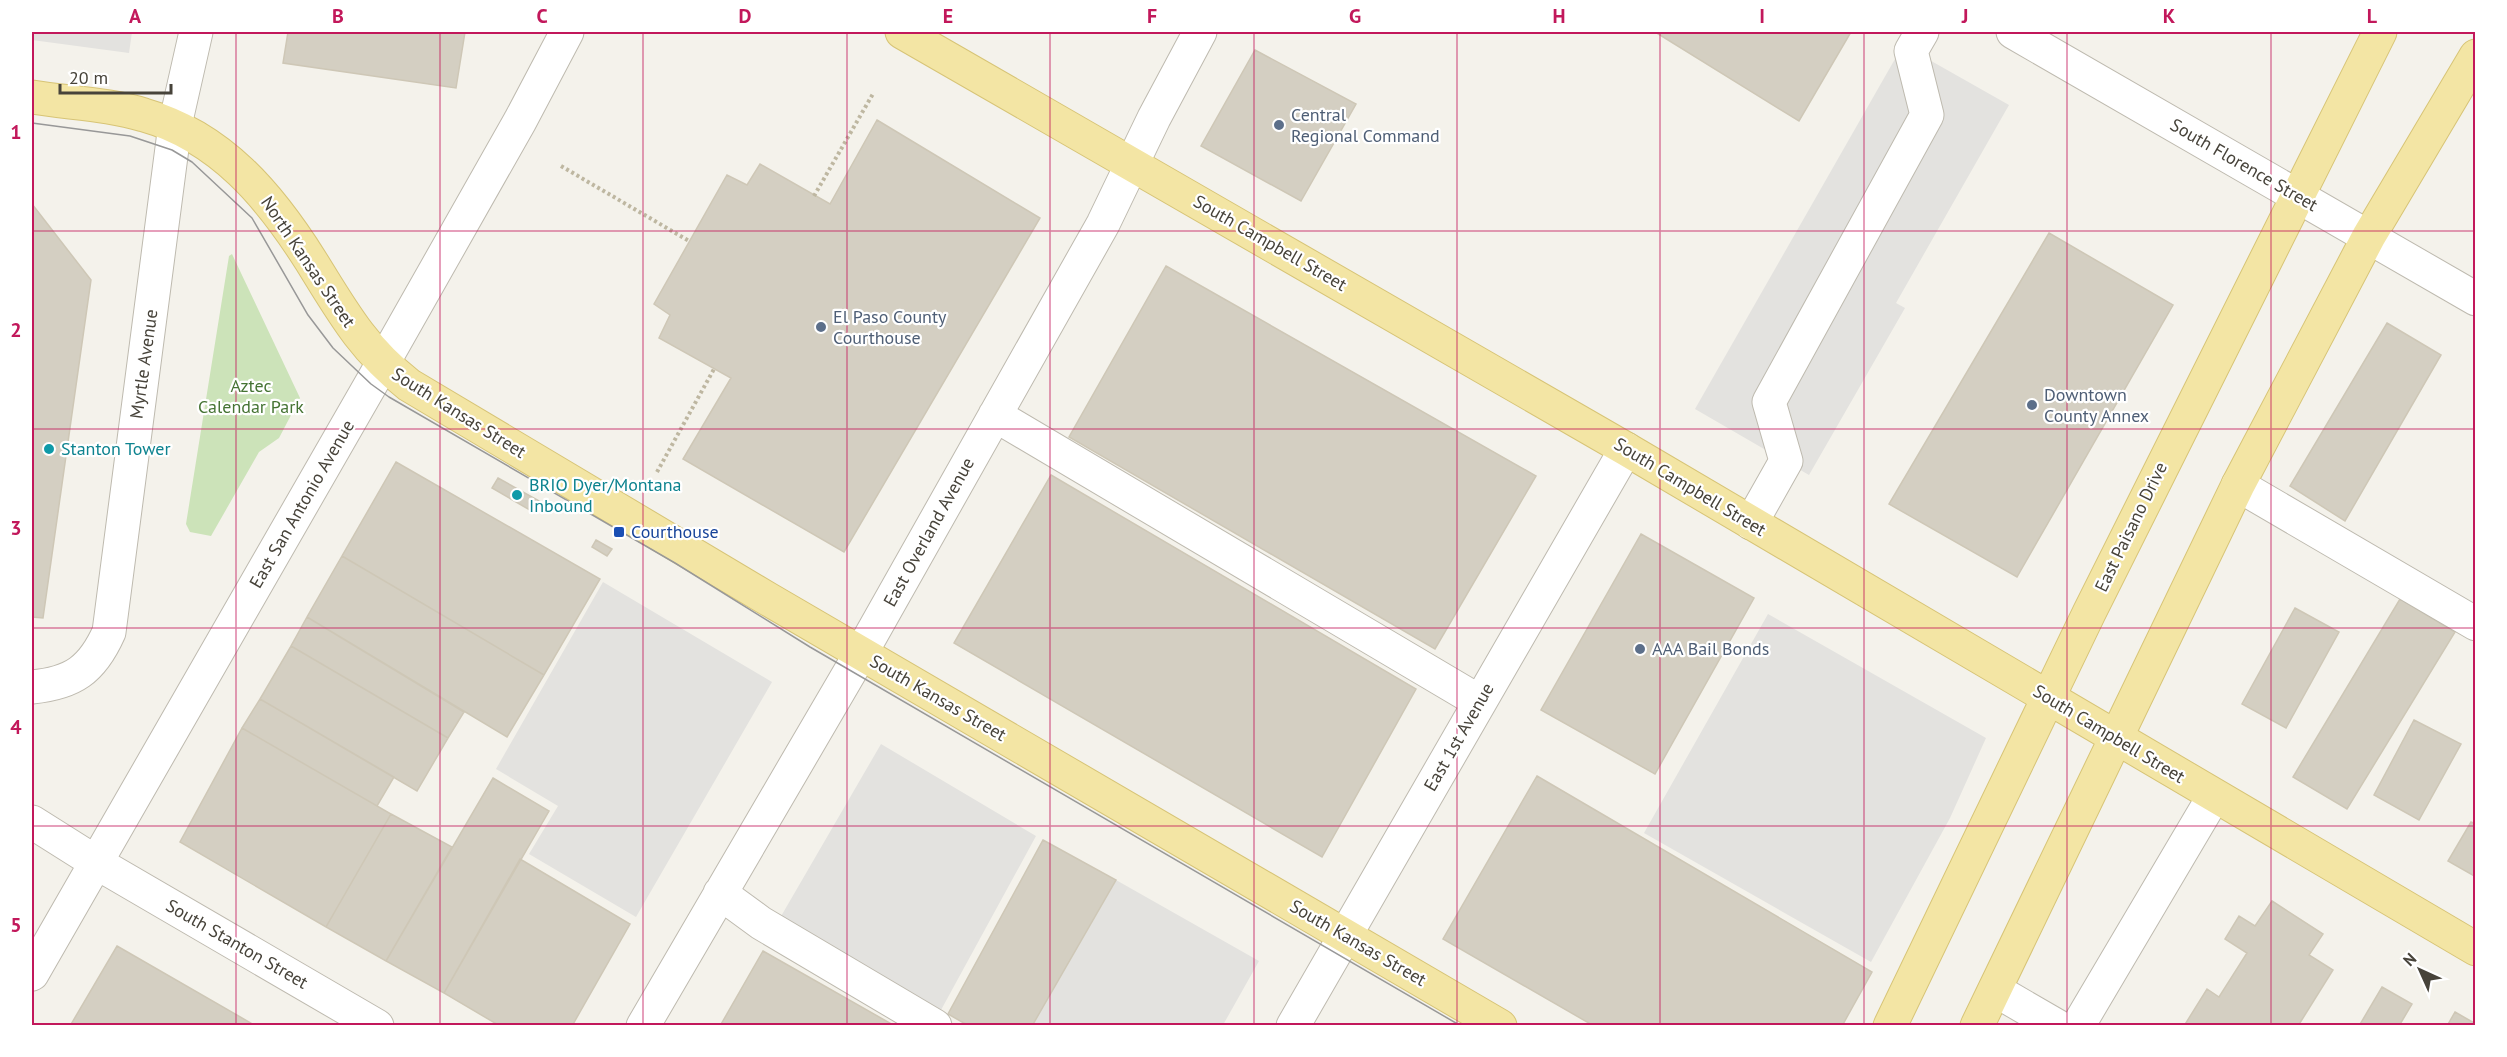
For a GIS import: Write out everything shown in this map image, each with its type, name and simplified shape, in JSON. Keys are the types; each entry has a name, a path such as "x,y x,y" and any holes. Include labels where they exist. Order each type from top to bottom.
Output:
{"main road":[{"name":"South Campbell Street","path":"902,32 1626,449 2475,949"},
{"name":"East Paisano Drive","path":"1890,1026 2047,697 2296,195 2380,32"},
{"path":"1977,1026 2238,485 2368,236 2475,56"},
{"name":"North Kansas Street","path":"32,97 142,114 176,125 214,146 252,180 294,234 358,337 381,363"},
{"name":"South Kansas Street","path":"381,363 426,396 1500,1026"}],"street":[{"name":"Myrtle Avenue","path":"32,687 68,680 90,666 100,652 108,632 176,125 196,32"},
{"name":"East San Antonio Avenue","path":"32,974 520,122 567,32"},
{"name":"East Overland Avenue","path":"643,1026 861,653 1103,224 1130,164 1200,32"},
{"path":"1751,523 1786,461 1768,402 1927,115 1911,51 1922,32"},
{"name":"South Florence Street","path":"2013,32 2475,299"},
{"path":"995,415 1480,702"},
{"name":"East 1st Avenue","path":"1293,1026 1626,449"},
{"path":"2238,485 2475,624"},
{"path":"2078,1026 2214,796"},
{"name":"South Stanton Street","path":"32,822 97,863 377,1026"},
{"path":"720,893 761,923 935,1026"},
{"path":"1995,990 2057,1026"}],"path":[{"path":"814,196 874,92"},
{"path":"561,166 689,241"},
{"path":"657,472 714,369"}],"green space":[{"name":"Aztec Calendar Park","path":"232,254 300,398 279,438 259,452 211,536 190,532 186,524 229,256"}],"shaded area":[{"path":"32,32 132,32 129,53 32,40"},
{"path":"1903,45 2009,105 1896,303 1905,308 1809,475 1695,409"},
{"path":"603,582 772,682 636,917 529,854 558,806 496,769"},
{"path":"1768,614 1986,738 1950,818 1871,962 1644,833"},
{"path":"881,744 1036,836 941,1010 780,918"},
{"path":"1116,880 1259,961 1223,1025 1032,1026"}],"building":[{"path":"288,32 465,32 456,88 283,63"},
{"path":"1655,32 1851,32 1799,121"},
{"name":"Central Regional Command","path":"1255,50 1356,104 1301,201 1201,146"},
{"name":"El Paso County Courthouse","path":"877,120 1040,218 844,552 683,459 731,378 659,338 670,315 654,304 727,175 747,185 760,164 830,204"},
{"name":"Stanton Tower","path":"32,204 91,280 43,618 32,617"},
{"name":"Downtown County Annex","path":"2049,233 2173,305 2017,577 1889,504"},
{"path":"1166,266 1536,476 1435,649 1069,437"},
{"path":"2387,323 2441,355 2345,521 2290,486"},
{"path":"396,462 600,579 544,675 342,556"},
{"path":"1051,475 1416,689 1322,857 954,643"},
{"name":"BRIO Dyer/Montana Inbound","path":"498,478 541,502 535,513 492,488"},
{"path":"1641,534 1754,598 1655,774 1541,710"},
{"path":"596,540 612,549 607,556 592,547"},
{"path":"342,556 544,675 507,737 307,617"},
{"path":"2400,599 2455,632 2347,809 2293,777"},
{"path":"2295,608 2339,632 2286,728 2242,704"},
{"path":"307,617 464,712 448,738 291,646"},
{"path":"291,646 448,738 417,791 260,699"},
{"path":"260,699 394,777 377,806 242,728"},
{"path":"2414,720 2461,744 2419,820 2374,795"},
{"path":"242,728 391,814 326,927 180,842"},
{"path":"1537,776 1872,972 1842,1026 1594,1026 1443,939"},
{"path":"493,778 549,811 444,993 386,961"},
{"path":"391,814 452,847 386,961 326,927"},
{"path":"2471,822 2476,824 2476,877 2448,861"},
{"path":"1043,840 1116,880 1032,1026 969,1026 948,1014"},
{"path":"520,859 630,924 572,1026 500,1026 444,993"},
{"path":"2272,901 2323,934 2309,955 2333,970 2298,1026 2184,1026 2207,989 2219,997 2247,953 2225,939 2239,916 2255,926"},
{"path":"117,946 256,1026 70,1026"},
{"path":"763,951 895,1026 720,1026"},
{"path":"2382,987 2412,1004 2399,1026 2359,1026"},
{"path":"2455,1012 2476,1024 2476,1026 2447,1026"}],"tram line":[{"path":"32,123 130,136 172,150 192,162 252,218 308,315 333,348 371,384 389,397 675,563 810,647 1461,1026"}],"place":[{"name":"Central Regional Command","path":"1279,125"},
{"name":"El Paso County Courthouse","path":"821,327"},
{"name":"Downtown County Annex","path":"2032,405"},
{"name":"Stanton Tower","path":"49,449"},
{"name":"BRIO Dyer/Montana Inbound","path":"517,495"},
{"name":"Courthouse","path":"619,532"},
{"name":"AAA Bail Bonds","path":"1640,649"}]}
